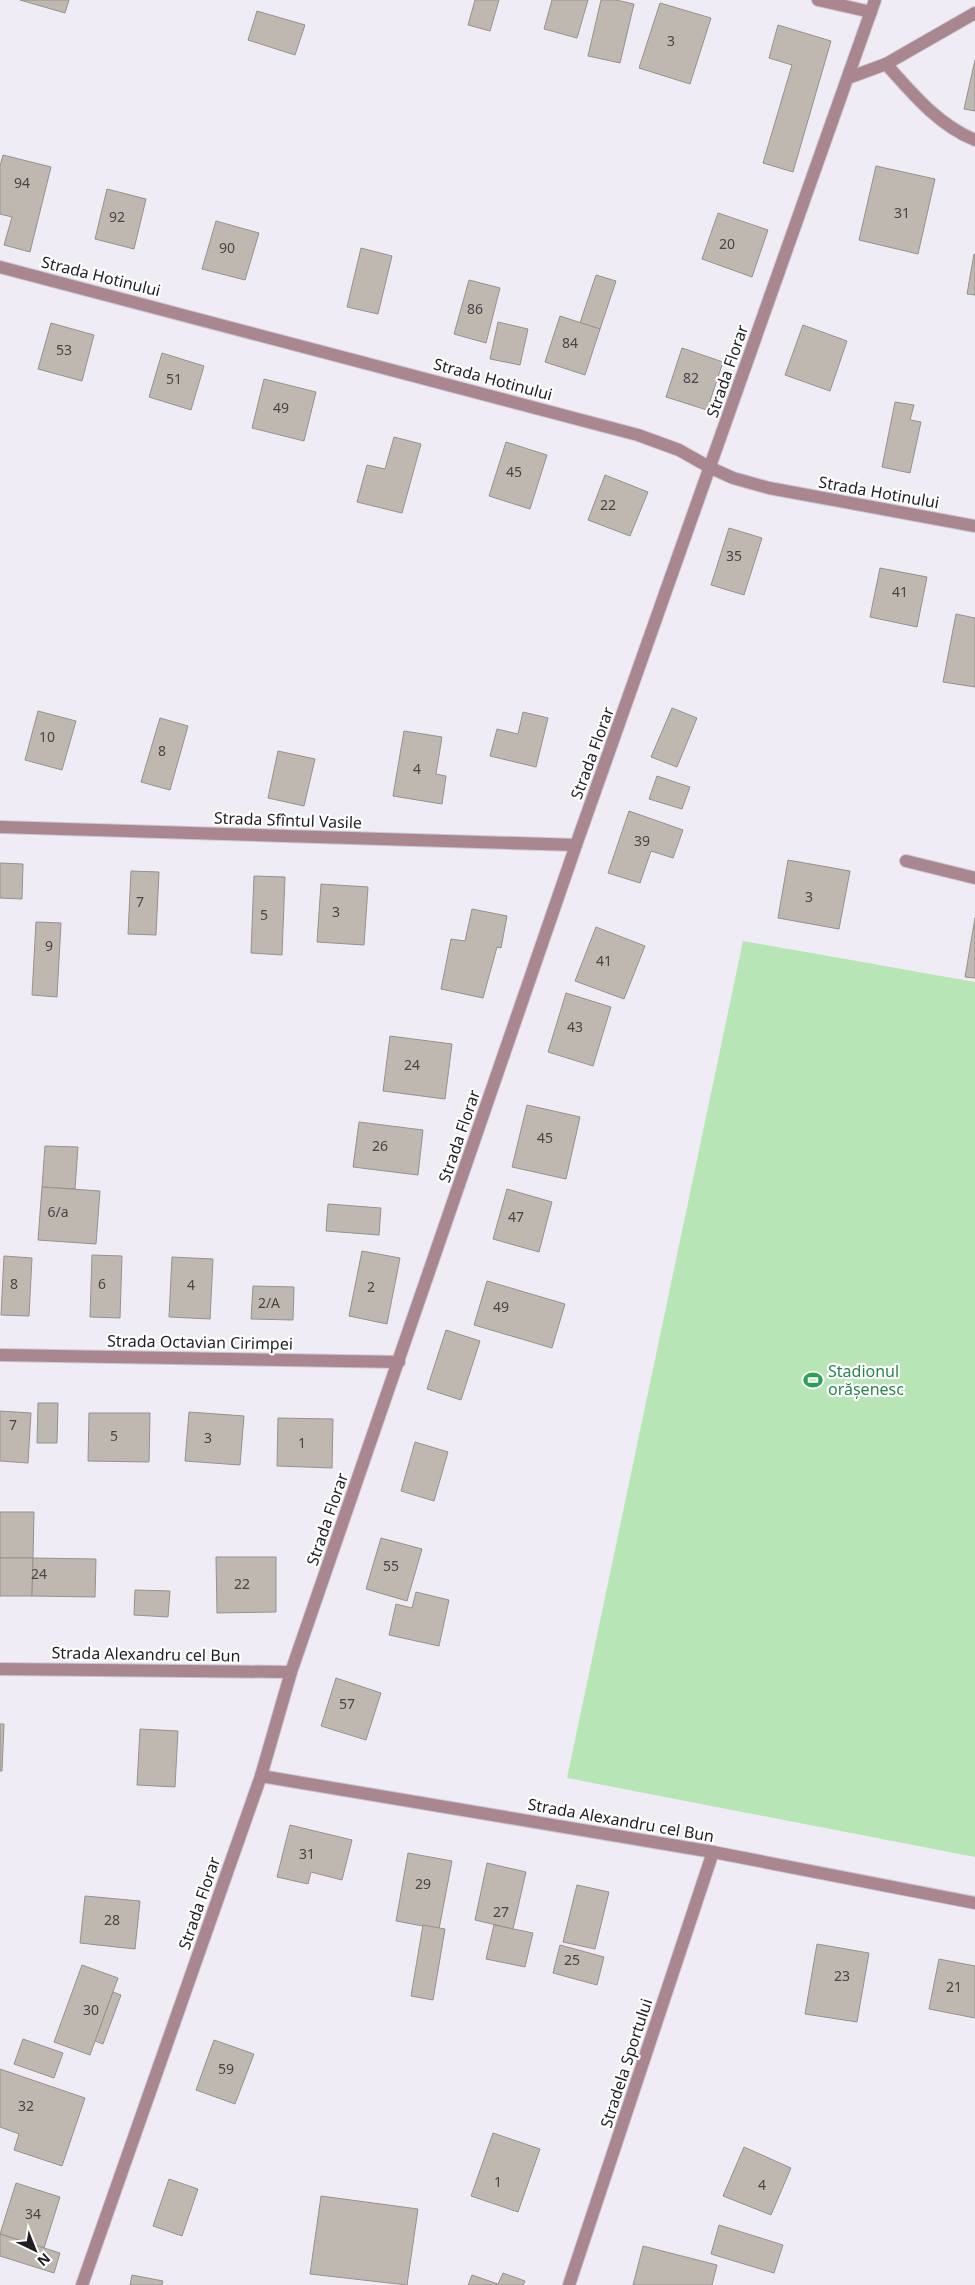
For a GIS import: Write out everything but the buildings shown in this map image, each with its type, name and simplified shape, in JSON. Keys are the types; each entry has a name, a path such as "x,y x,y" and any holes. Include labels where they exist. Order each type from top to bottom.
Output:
{"street":[{"path":"818,0 873,6"},
{"name":"Strada Florar","path":"82,2285 261,1776 291,1672 576,845 873,6"},
{"path":"848,78 886,64 975,12"},
{"path":"886,64 920,102 957,132 975,140"},
{"name":"Strada Hotinului","path":"0,268 638,435 680,450 710,468 733,478 769,488 975,526"},
{"name":"Strada Sfîntul Vasile","path":"0,827 576,845"},
{"path":"906,861 975,878"},
{"name":"Strada Octavian Cirimpei","path":"0,1354 399,1362"},
{"name":"Strada Alexandru cel Bun","path":"0,1669 291,1672"},
{"name":"Strada Alexandru cel Bun","path":"261,1776 713,1852 975,1903"},
{"name":"Stradela Sportului","path":"569,2285 713,1852"}],"green space":[{"name":"Stadionul orășenesc","path":"743,941 975,982 975,1857 567,1778"}],"place":[{"name":"Stadionul orășenesc","path":"813,1380"}]}
